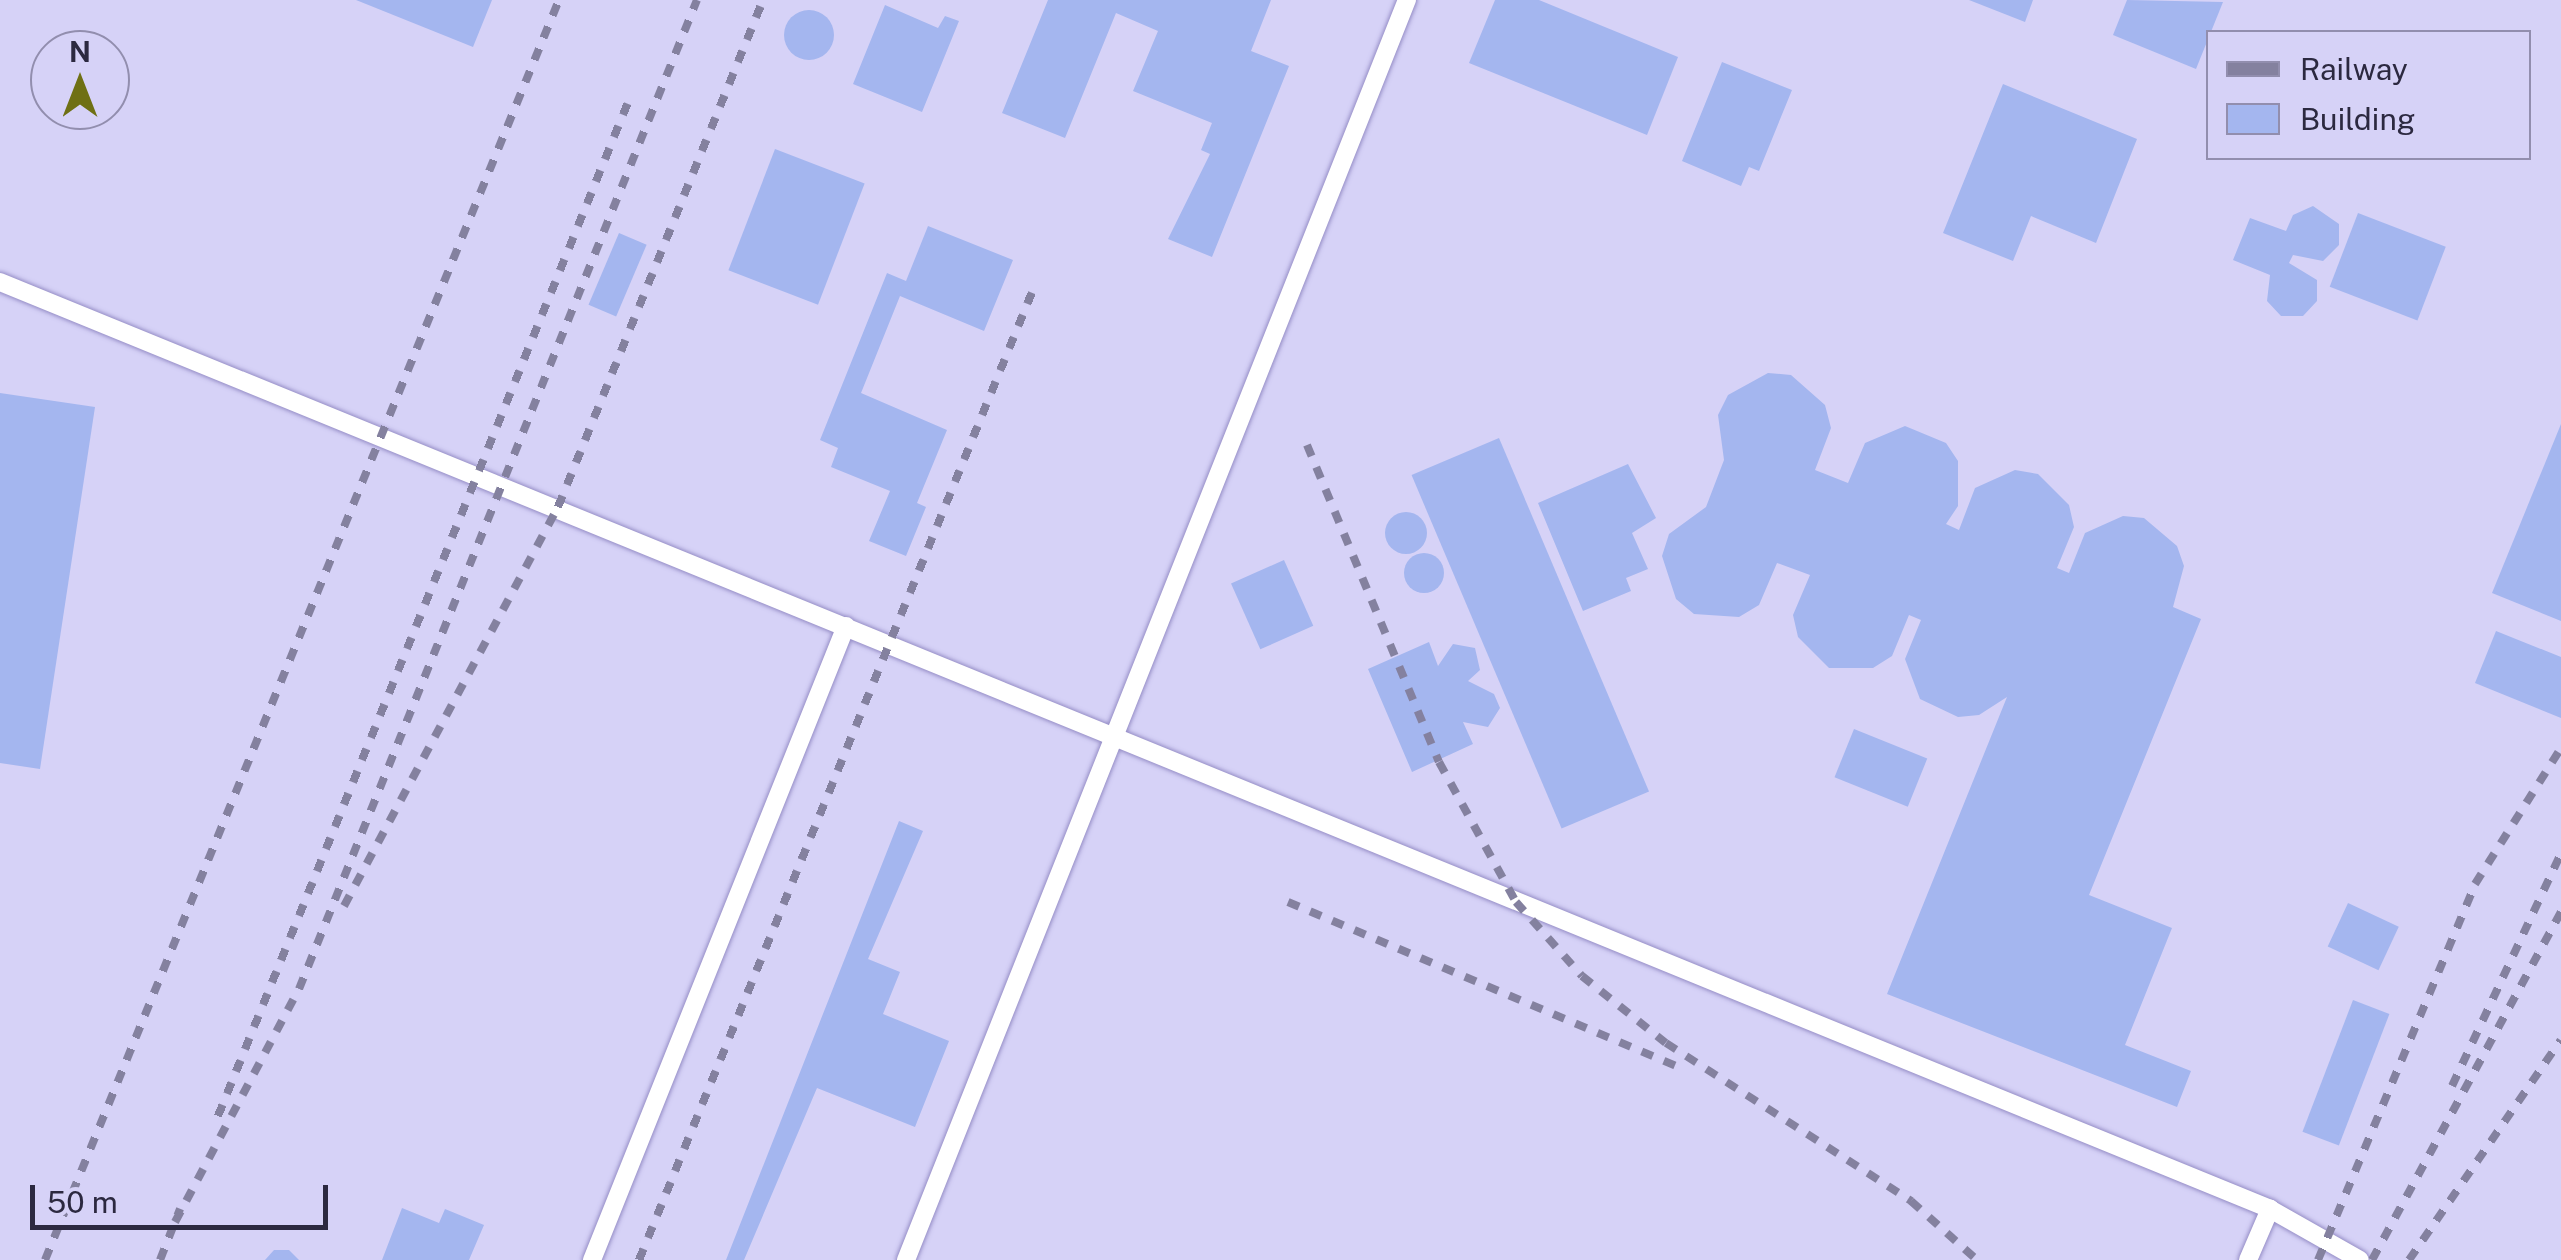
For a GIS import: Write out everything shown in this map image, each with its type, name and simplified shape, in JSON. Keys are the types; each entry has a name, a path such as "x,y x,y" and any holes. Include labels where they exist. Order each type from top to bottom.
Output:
{"lane":[{"path":"906,1260 1407,0"},
{"path":"0,282 2270,1209 2360,1260"},
{"path":"592,1260 846,626"},
{"path":"2248,1260 2270,1209"}],"building":[{"path":"356,0 492,0 473,47"},
{"path":"1048,0 1271,0 1251,51 1289,66 1212,257 1168,239 1210,154 1201,150 1212,123 1133,91 1158,31 1116,13 1065,138 1002,113"},
{"path":"1495,0 1539,0 1678,57 1647,135 1469,63"},
{"path":"1969,0 2033,0 2025,22"},
{"path":"2127,0 2223,2 2212,30 2206,30 2206,44 2196,69 2113,35"},
{"path":"885,5 938,28 945,16 959,21 922,112 853,84"},
{"path":"799,11 819,11 833,25 833,45 819,59 799,59 785,45 785,25"},
{"path":"1722,62 1792,90 1759,171 1749,167 1741,186 1682,161"},
{"path":"2003,84 2137,139 2096,243 2031,216 2013,261 1943,233"},
{"path":"775,149 865,183 818,305 728,270"},
{"path":"2313,206 2339,224 2339,245 2323,261 2293,255 2289,263 2317,280 2317,301 2303,316 2281,316 2267,301 2270,275 2233,260 2250,218 2286,231 2293,215"},
{"path":"2358,213 2446,247 2417,320 2330,287"},
{"path":"928,226 1013,260 984,331 900,296 861,393 947,430 917,503 926,507 906,556 869,541 890,491 831,467 838,448 820,440 887,273 906,281"},
{"path":"619,233 647,245 616,317 589,305"},
{"path":"1768,373 1791,375 1825,405 1831,428 1815,470 1848,483 1865,443 1905,426 1946,443 1958,461 1958,506 1946,524 1959,530 1975,488 2015,470 2038,474 2069,505 2074,527 2057,568 2069,573 2085,533 2123,516 2144,518 2177,546 2184,566 2173,607 2201,619 2089,895 2172,928 2125,1045 2191,1071 2177,1107 1887,994 2007,697 1979,715 1958,717 1920,699 1905,659 1921,620 1909,615 1892,656 1873,668 1829,668 1798,637 1793,615 1810,575 1777,563 1759,605 1739,617 1694,614 1676,599 1662,556 1669,534 1706,507 1724,460 1718,415 1728,395"},
{"path":"0,393 95,407 40,769 0,763"},
{"path":"2561,424 2561,621 2492,593"},
{"path":"1499,438 1649,791 1562,829 1412,475"},
{"path":"1628,464 1656,518 1632,533 1648,569 1626,578 1631,591 1583,611 1538,503"},
{"path":"1406,512 1421,518 1427,533 1421,548 1406,554 1391,548 1385,533 1391,518"},
{"path":"1424,553 1438,559 1444,573 1438,587 1424,593 1410,587 1404,573 1410,559"},
{"path":"1284,560 1313,626 1260,649 1231,584"},
{"path":"2496,631 2561,657 2561,718 2475,683"},
{"path":"1429,642 1438,666 1453,644 1475,648 1480,670 1468,681 1494,694 1500,708 1488,727 1463,722 1473,744 1412,772 1368,669"},
{"path":"1854,729 1927,759 1908,807 1835,777"},
{"path":"899,821 923,831 868,959 900,972 883,1014 949,1041 915,1127 817,1088 744,1260 726,1260"},
{"path":"2348,903 2399,927 2378,970 2328,947"},
{"path":"2353,1000 2389,1014 2339,1146 2302,1132"},
{"path":"402,1208 439,1223 445,1209 484,1225 469,1260 382,1260"},
{"path":"274,1250 289,1250 299,1260 265,1260"}],"railway":[{"path":"45,1260 559,0"},
{"path":"175,1222 299,989 697,0"},
{"path":"344,906 558,507 763,0"},
{"path":"218,1116 628,102"},
{"path":"639,1260 1032,292"},
{"path":"1307,445 1439,762 1516,902 1582,976 1666,1043 1911,1201 1977,1260"},
{"path":"2318,1260 2475,884 2561,748"},
{"path":"2452,1086 2561,853"},
{"path":"1288,902 1686,1070"},
{"path":"2372,1260 2561,912"},
{"path":"2409,1260 2561,1040"},
{"path":"160,1260 180,1209"}]}
